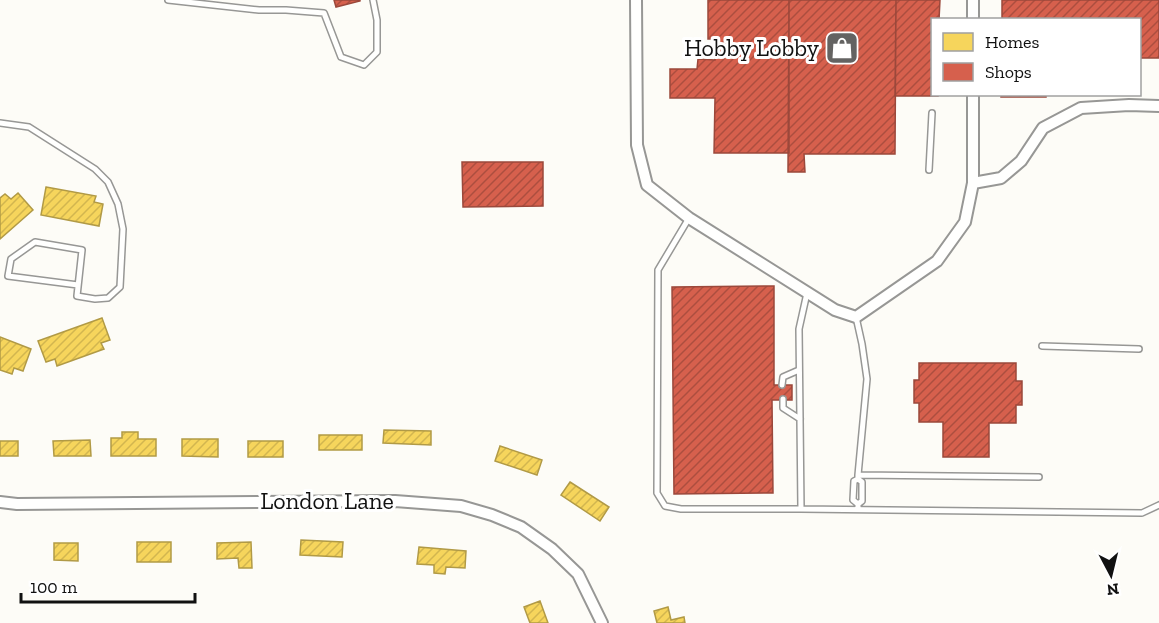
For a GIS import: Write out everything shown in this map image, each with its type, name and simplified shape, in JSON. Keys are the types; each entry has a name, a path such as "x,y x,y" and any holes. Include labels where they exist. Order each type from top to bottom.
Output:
{"street":[{"path":"636,0 637,145 647,184 689,219 835,310 856,317 937,261 964,222 973,183 973,96"},
{"path":"973,0 973,18"},
{"path":"973,183 1001,178 1021,161 1043,128 1081,108 1159,106"},
{"name":"London Lane","path":"0,502 17,504 395,501 461,506 521,527 552,549 578,574 602,623"}],"lane":[{"path":"168,0 259,10 324,13 341,57 364,65 377,52 377,20 373,0"},
{"path":"929,170 932,113"},
{"path":"0,123 28,127 63,147 95,169 108,182 118,204 123,229 120,286 108,298 95,299 76,296 78,285 82,250 35,242 11,259 8,276 78,285"},
{"path":"689,219 658,270 657,493 665,506 681,509 858,507 1142,513 1159,505"},
{"path":"801,508 799,329 807,292"},
{"path":"856,317 867,380 858,477 862,482 862,501 858,507"},
{"path":"1042,346 1139,348"},
{"path":"783,385 783,376 799,370"},
{"path":"783,399 783,408 800,419"},
{"path":"858,477 1039,477"}],"building: Homes":[{"path":"46,187 96,196 94,202 103,204 99,226 41,215"},
{"path":"18,193 33,210 0,239 0,198 5,194 11,199"},
{"path":"102,318 110,340 101,343 104,349 57,366 55,359 46,362 38,341"},
{"path":"0,337 31,349 23,371 14,368 12,374 0,370"},
{"path":"384,430 431,431 431,445 383,443"},
{"path":"122,432 138,432 138,439 156,439 156,456 111,456 111,438 122,438"},
{"path":"319,435 362,435 362,450 319,450"},
{"path":"182,439 218,439 218,457 182,456"},
{"path":"90,440 91,456 54,456 53,441"},
{"path":"0,441 18,441 18,456 0,456"},
{"path":"248,441 283,441 283,457 248,457"},
{"path":"500,446 542,460 537,475 495,461"},
{"path":"570,482 609,507 600,521 561,495"},
{"path":"301,540 343,542 342,557 300,555"},
{"path":"137,542 171,542 171,562 137,562"},
{"path":"251,542 252,568 239,568 238,558 217,559 217,543"},
{"path":"54,543 78,543 78,561 54,560"},
{"path":"419,547 466,551 465,568 446,567 445,574 434,573 434,565 417,564"},
{"path":"540,601 548,623 530,623 524,607"},
{"path":"668,607 671,620 684,617 685,623 657,623 654,611"}],"building: Shops":[{"path":"334,0 360,0 360,1 336,7"},
{"path":"708,0 789,0 789,153 714,153 715,98 670,98 670,69 697,69 698,59 715,60 715,39 708,39"},
{"name":"Hobby Lobby","path":"789,0 896,0 895,154 804,154 805,172 788,172"},
{"path":"896,0 940,0 939,18 931,18 931,96 895,96"},
{"path":"1002,0 1159,0 1159,58 1141,58 1141,18 1002,18"},
{"path":"1001,96 1046,96 1046,97"},
{"path":"462,162 543,162 543,206 463,207"},
{"path":"774,286 774,385 792,385 792,400 772,400 773,493 674,494 672,287"},
{"path":"919,363 1016,363 1016,381 1022,381 1022,405 1016,405 1016,423 989,423 989,457 943,457 943,422 919,422 919,403 914,403 914,380 919,380"}],"place":[{"name":"Hobby Lobby","path":"842,48"}]}
